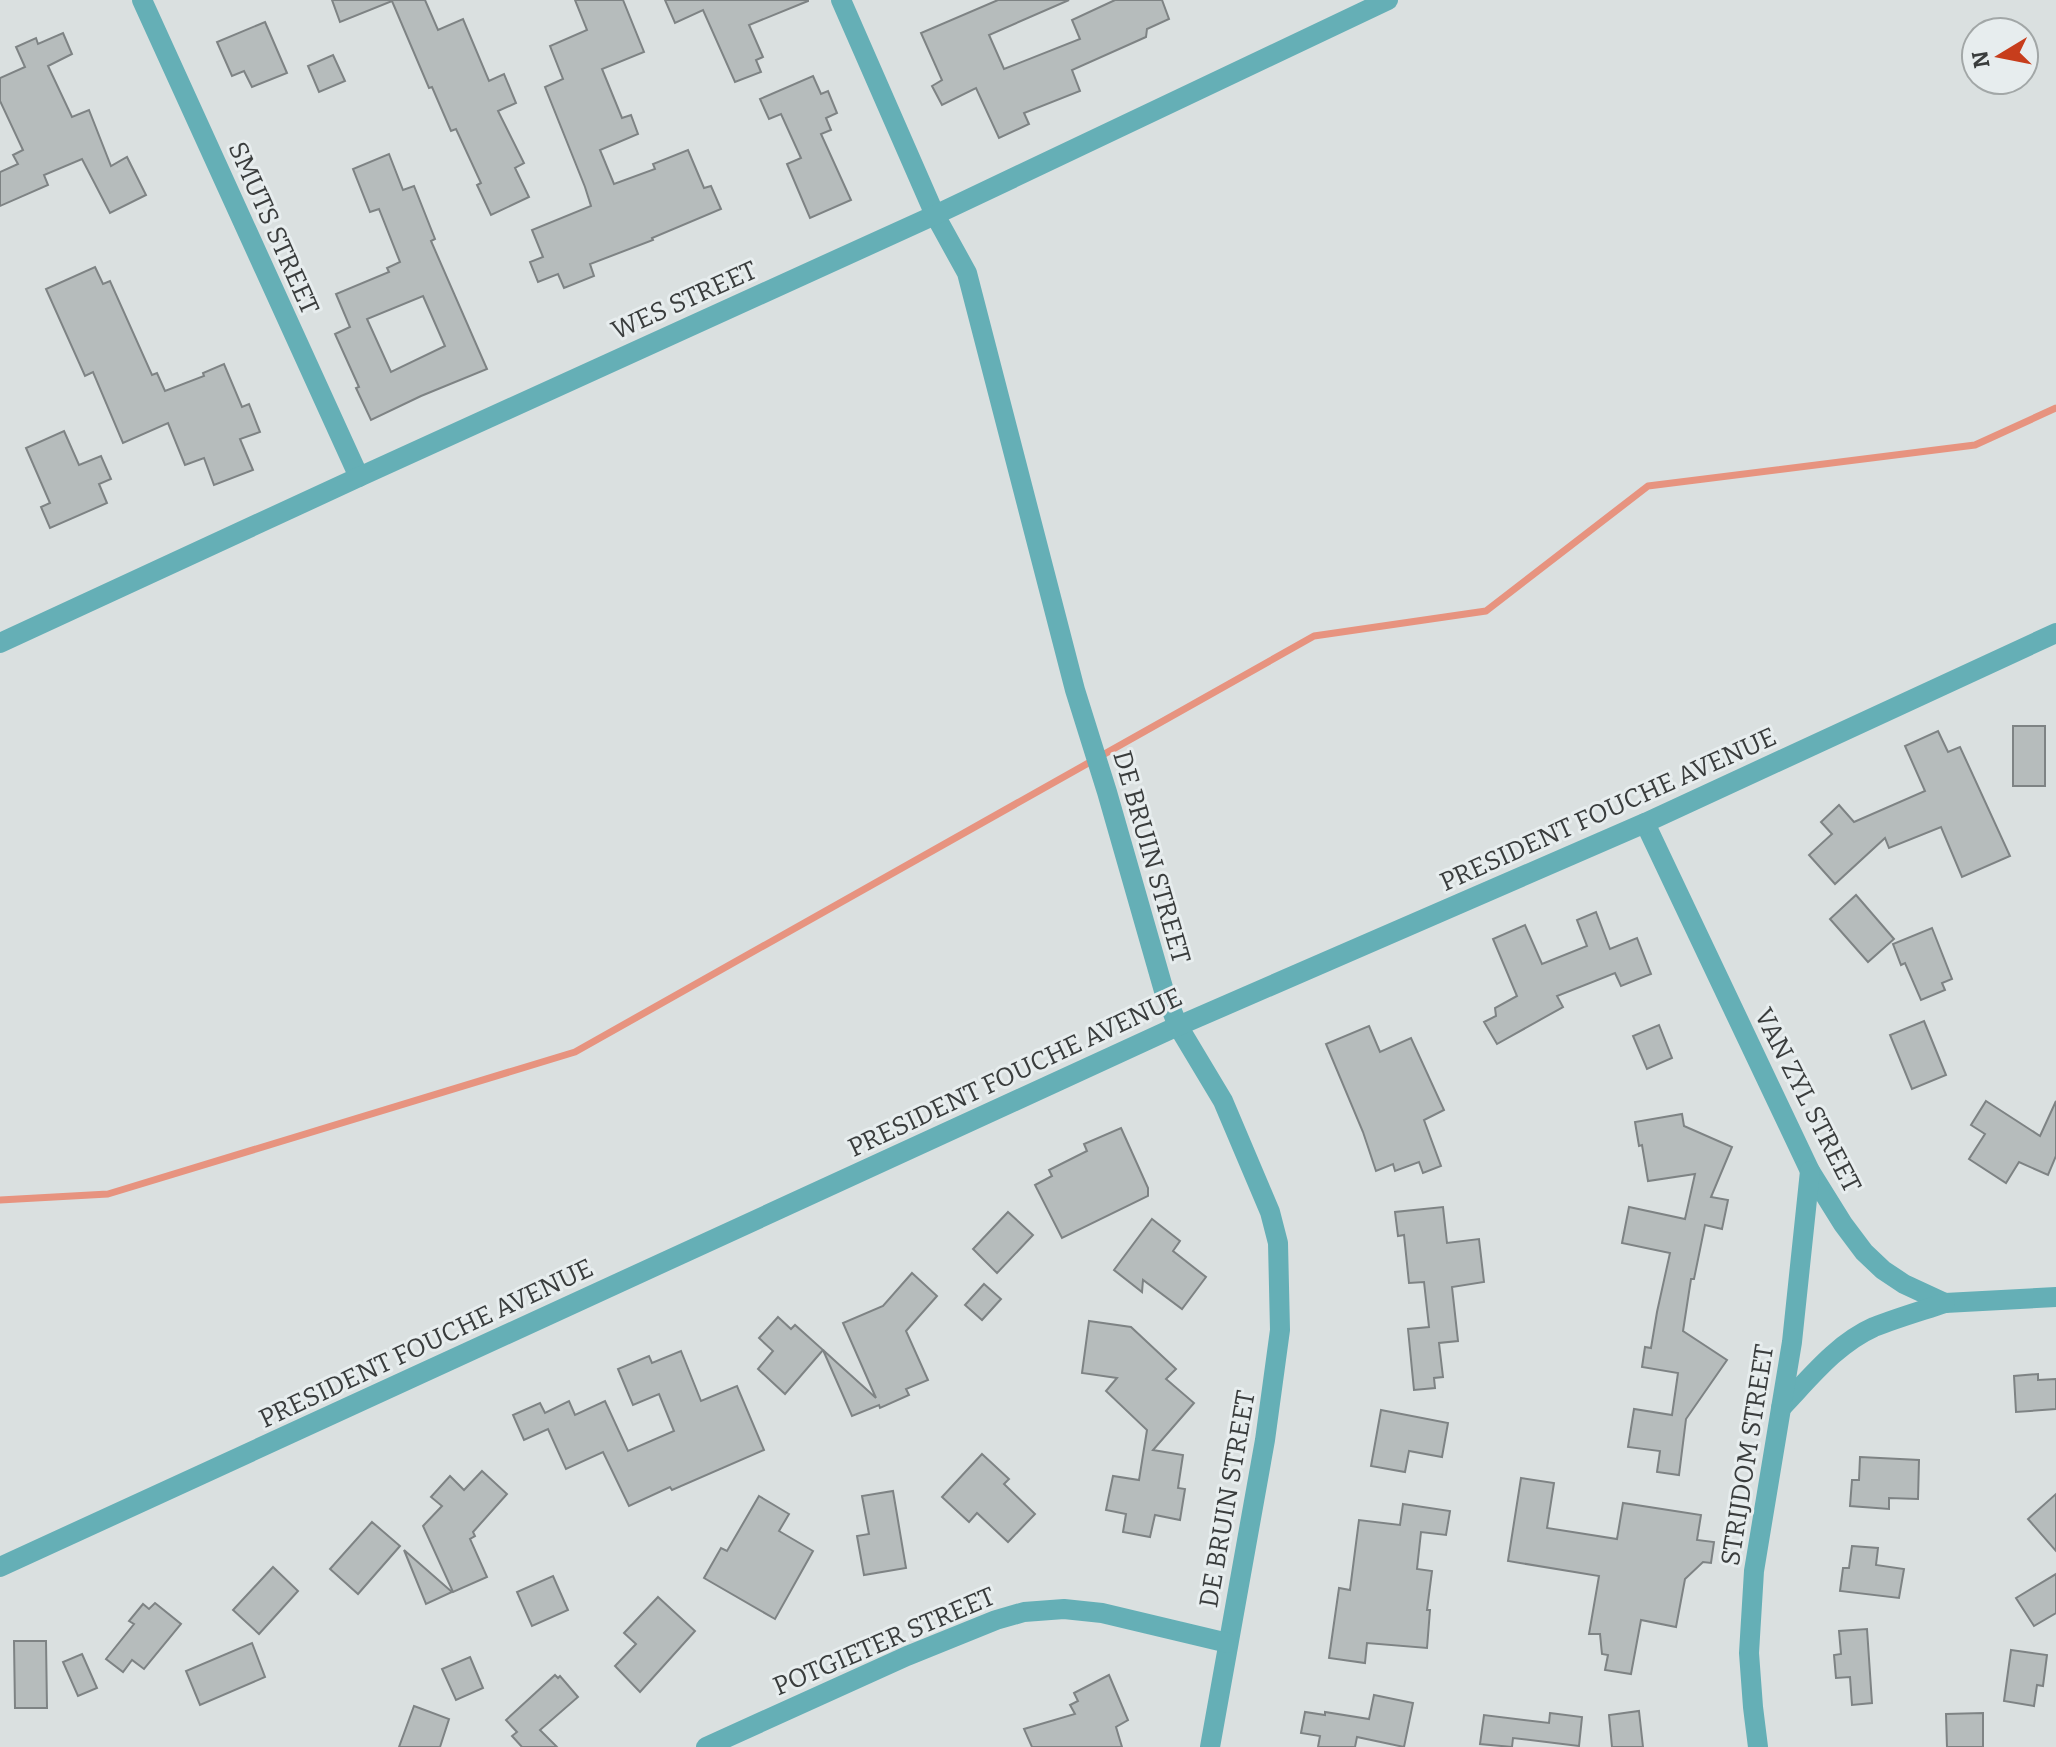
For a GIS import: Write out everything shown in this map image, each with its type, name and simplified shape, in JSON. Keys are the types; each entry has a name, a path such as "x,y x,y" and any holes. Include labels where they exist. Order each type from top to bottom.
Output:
{"street":[{"name":"SMUTS STREET","path":"142,0 359,477"},
{"name":"DE BRUIN STREET","path":"841,0 935,215 967,273 1075,690 1164,991 1178,1026 1223,1101 1270,1212 1278,1243 1280,1330 1265,1440 1210,1747"},
{"name":"WES STREET","path":"0,643 935,215 1388,0"},
{"name":"PRESIDENT FOUCHE AVENUE","path":"0,1567 1178,1026 1645,823 2056,633"},
{"name":"VAN ZYL STREET","path":"1645,823 1810,1171 1864,1252 1904,1284 1945,1303 2056,1297"},
{"name":"STRIJDOM STREET","path":"1758,1747 1749,1653 1754,1571 1792,1342 1810,1171"},
{"path":"1781,1408 1828,1359 1852,1340 1873,1328 1945,1303"},
{"name":"POTGIETER STREET","path":"706,1747 907,1656 1024,1612 1064,1609 1102,1613 1228,1643"}],"building":[{"path":"332,0 425,0 438,30 463,19 489,81 504,74 516,103 498,111 524,163 515,168 529,197 491,215 477,185 481,183 456,129 451,131 432,87 429,88 392,1 340,22"},
{"path":"575,0 623,0 644,52 602,69 622,118 631,115 638,134 600,150 614,184 655,169 653,164 688,150 704,188 711,186 721,209 590,264 594,276 564,288 558,274 538,282 530,262 543,257 532,230 591,206 545,87 563,79 550,46 587,30"},
{"path":"665,0 808,1 749,25 763,57 756,60 761,72 735,82 703,10 675,23"},
{"path":"998,0 1069,0 989,35 1004,69 1080,39 1072,20 1115,0 1162,0 1169,19 1147,29 1146,37 1072,70 1080,91 1024,113 1029,124 999,138 976,88 942,105 932,86 942,80 921,33"},
{"path":"265,22 287,73 252,87 244,71 232,76 217,42"},
{"path":"63,33 72,54 48,66 72,117 89,110 111,166 127,157 146,195 110,213 82,159 44,175 48,185 0,206 0,172 18,164 13,155 23,150 0,101 0,78 25,67 16,47 36,38 38,44"},
{"path":"333,55 345,81 319,92 308,66"},
{"path":"813,76 821,94 828,91 837,113 826,118 831,130 821,134 851,200 810,218 787,164 801,158 781,114 769,119 760,99"},
{"path":"389,154 403,190 414,186 435,239 431,241 487,369 371,420 335,334 350,327 336,294 389,272 387,268 400,262 379,209 370,212 353,169","holes":["423,296 445,346 391,372 367,319"]},
{"path":"95,267 103,284 110,281 152,375 157,373 165,391 204,376 203,373 224,364 242,407 249,404 260,432 240,439 253,470 214,485 204,458 185,465 168,423 123,443 93,372 85,376 46,289"},
{"path":"64,431 79,465 101,456 111,479 99,484 107,503 50,528 41,507 50,503 26,448"},
{"path":"2013,726 2045,726 2045,786 2013,786"},
{"path":"1938,731 1948,752 1960,747 2010,856 1962,877 1941,827 1889,848 1885,838 1835,884 1809,855 1832,834 1821,822 1839,805 1854,822 1925,791 1905,746"},
{"path":"1856,895 1894,939 1868,962 1830,919"},
{"path":"1596,912 1610,949 1637,938 1651,974 1621,986 1615,973 1557,996 1563,1007 1497,1044 1484,1022 1496,1016 1495,1008 1517,996 1493,939 1525,925 1542,964 1587,946 1577,920"},
{"path":"1932,928 1952,979 1942,983 1945,990 1921,1000 1893,944"},
{"path":"1924,1021 1946,1075 1912,1089 1890,1035"},
{"path":"1659,1025 1672,1058 1647,1069 1633,1036"},
{"path":"1369,1026 1380,1052 1411,1038 1444,1110 1424,1120 1441,1166 1423,1173 1419,1162 1395,1171 1393,1164 1376,1171 1326,1044"},
{"path":"1986,1101 2040,1136 2056,1101 2056,1156 2048,1175 2019,1162 2006,1183 1969,1159 1985,1134 1971,1125"},
{"path":"1682,1114 1684,1126 1732,1147 1711,1197 1728,1200 1722,1229 1705,1225 1694,1279 1691,1279 1683,1331 1727,1360 1686,1419 1679,1475 1657,1472 1660,1451 1628,1447 1634,1409 1672,1415 1678,1373 1642,1367 1645,1347 1651,1348 1670,1253 1622,1243 1629,1207 1685,1219 1695,1174 1648,1181 1635,1122"},
{"path":"1121,1128 1148,1188 1148,1196 1062,1238 1035,1185 1052,1176 1049,1170 1087,1151 1084,1144"},
{"path":"1443,1207 1447,1243 1479,1239 1484,1282 1452,1287 1458,1341 1439,1343 1443,1377 1434,1378 1435,1388 1414,1390 1408,1329 1429,1327 1424,1282 1409,1283 1404,1235 1398,1236 1395,1212"},
{"path":"1008,1212 1033,1235 997,1273 973,1249"},
{"path":"1152,1219 1180,1241 1173,1251 1206,1277 1182,1309 1143,1280 1142,1292 1114,1270"},
{"path":"912,1273 937,1296 906,1331 928,1380 906,1389 909,1395 852,1416 823,1350 876,1398 843,1323 883,1306"},
{"path":"984,1284 1001,1299 982,1320 965,1305"},
{"path":"778,1317 791,1329 795,1325 823,1350 785,1394 758,1369 773,1351 759,1338"},
{"path":"1089,1321 1131,1327 1176,1369 1166,1379 1194,1403 1153,1450 1183,1455 1178,1488 1185,1489 1180,1520 1155,1515 1150,1537 1123,1532 1126,1514 1106,1510 1113,1476 1139,1480 1147,1430 1106,1391 1117,1378 1082,1373"},
{"path":"681,1351 701,1401 737,1386 764,1450 629,1506 603,1452 566,1469 548,1429 524,1440 513,1415 540,1403 545,1413 569,1401 575,1415 605,1401 628,1451 674,1431 659,1394 633,1405 618,1369 649,1356 652,1363"},
{"path":"2038,1374 2038,1380 2056,1379 2056,1409 2016,1412 2014,1376"},
{"path":"1381,1410 1448,1423 1442,1457 1409,1451 1405,1472 1371,1466"},
{"path":"982,1454 1009,1479 1004,1484 1035,1514 1008,1542 977,1513 969,1522 942,1497"},
{"path":"1860,1457 1919,1460 1918,1499 1889,1498 1889,1509 1850,1506 1852,1480 1859,1480"},
{"path":"482,1471 507,1494 470,1539 487,1577 453,1592 423,1526 442,1506 431,1497 450,1476 464,1490"},
{"path":"1521,1478 1554,1483 1547,1528 1617,1539 1623,1503 1701,1515 1697,1540 1714,1542 1711,1563 1703,1562 1685,1579 1676,1627 1641,1620 1631,1674 1605,1670 1608,1655 1602,1654 1600,1634 1589,1634 1599,1576 1508,1561"},
{"path":"893,1491 906,1568 864,1575 857,1536 869,1534 862,1496"},
{"path":"2056,1494 2056,1551 2028,1519"},
{"path":"759,1496 789,1514 779,1531 813,1551 775,1619 704,1578 721,1548 727,1551"},
{"path":"1403,1504 1450,1511 1446,1535 1421,1532 1417,1569 1432,1571 1427,1610 1430,1610 1427,1648 1367,1643 1365,1663 1329,1658 1339,1588 1350,1590 1359,1520 1400,1525"},
{"path":"372,1522 400,1546 358,1594 330,1569"},
{"path":"1852,1546 1878,1548 1876,1565 1904,1569 1899,1598 1840,1591 1843,1568 1849,1568"},
{"path":"404,1550 452,1592 426,1604"},
{"path":"273,1567 298,1591 259,1634 233,1610"},
{"path":"2056,1574 2056,1613 2034,1626 2016,1598"},
{"path":"553,1576 568,1610 532,1626 517,1592"},
{"path":"658,1597 695,1631 640,1692 615,1666 636,1644 624,1633"},
{"path":"155,1603 181,1624 144,1669 132,1660 123,1672 106,1659 134,1624 129,1621 143,1604 149,1609"},
{"path":"1867,1629 1872,1703 1852,1705 1850,1677 1836,1678 1834,1655 1841,1654 1839,1631"},
{"path":"14,1641 46,1641 47,1708 15,1708"},
{"path":"252,1643 265,1677 200,1705 186,1671"},
{"path":"2011,1650 2047,1655 2043,1686 2037,1685 2034,1706 2004,1701"},
{"path":"82,1654 97,1688 78,1696 63,1662"},
{"path":"470,1657 483,1688 456,1700 442,1669"},
{"path":"555,1675 560,1676 578,1697 540,1730 557,1747 522,1747 512,1736 517,1732 506,1720"},
{"path":"1109,1675 1128,1720 1116,1727 1122,1747 1032,1747 1024,1729 1075,1714 1070,1705 1078,1701 1074,1693"},
{"path":"1374,1695 1413,1703 1404,1747 1357,1737 1355,1747 1318,1747 1320,1736 1301,1733 1305,1712 1369,1719"},
{"path":"414,1706 449,1719 440,1747 399,1747"},
{"path":"1639,1711 1643,1747 1612,1747 1609,1715"},
{"path":"1550,1713 1582,1717 1579,1746 1513,1738 1512,1747 1480,1744 1484,1715 1549,1723"},
{"path":"1983,1713 1983,1747 1947,1747 1946,1714"}],"waterway":[{"path":"0,1200 108,1194 575,1052 1314,636 1486,611 1648,486 1975,445 2056,408"}]}
